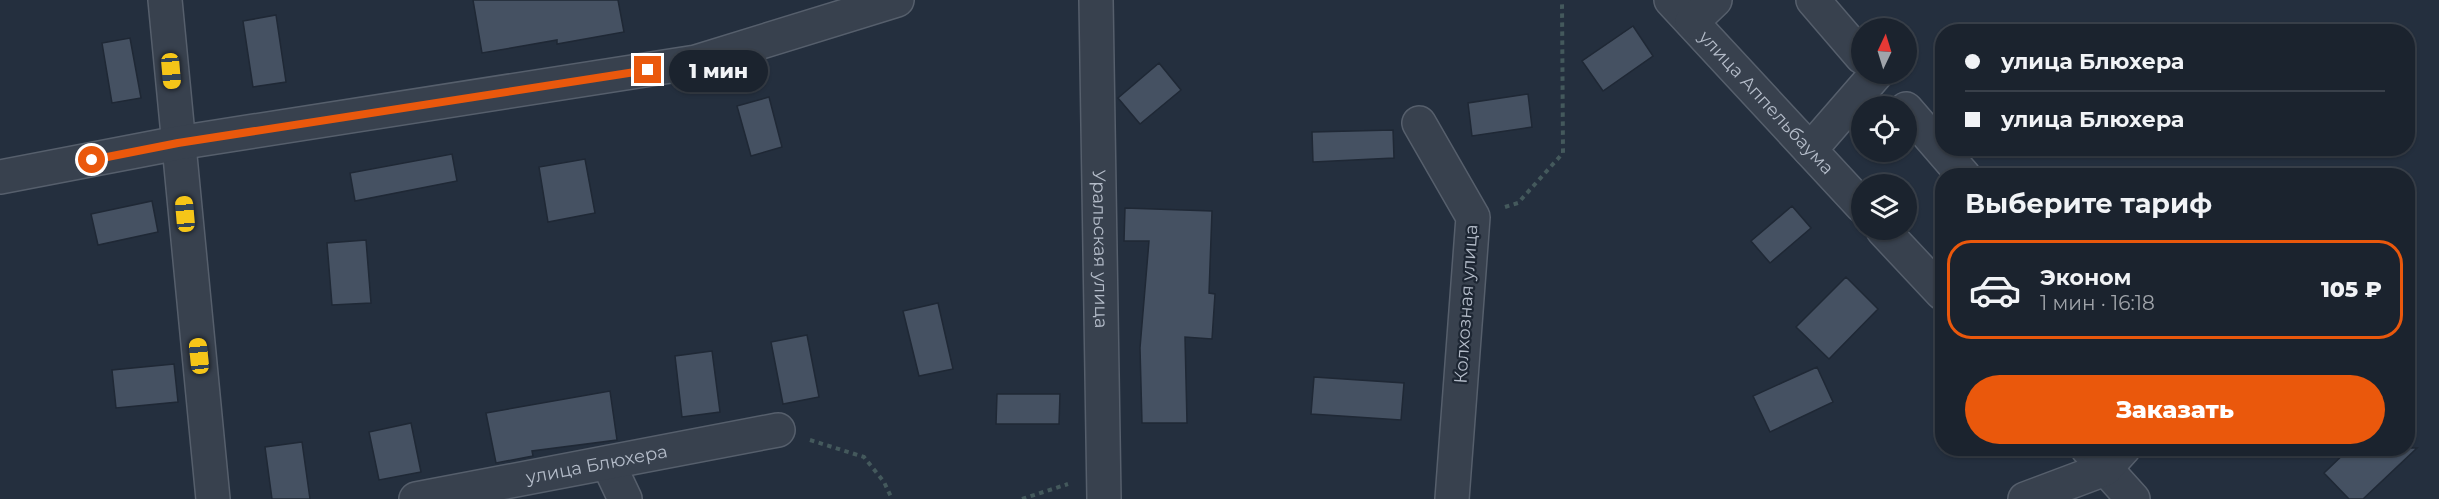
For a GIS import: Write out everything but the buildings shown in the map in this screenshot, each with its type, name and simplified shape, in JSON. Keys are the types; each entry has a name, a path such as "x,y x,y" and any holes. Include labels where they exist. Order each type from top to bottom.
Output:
{"street":[{"path":"165,0 213,499"},
{"path":"0,177 178,143 696,62 897,0"},
{"name":"Уральская улица","path":"1096,0 1103,486"},
{"path":"1681,11 1716,0"},
{"path":"1813,0 1851,44"},
{"name":"улица Аппельбаума","path":"1681,11 1851,194"},
{"path":"1810,150 1867,84"},
{"path":"1885,84 1895,96"},
{"path":"1917,122 1935,143"},
{"name":"Колхозная улица","path":"1419,123 1473,217 1452,499"},
{"path":"1947,156 1957,168"},
{"path":"1892,240 1935,286"},
{"name":"улица Блюхера","path":"416,499 778,430"},
{"path":"2025,499 2103,456"},
{"path":"2106,456 2133,499"},
{"path":"608,463 625,499"}],"path":[{"path":"1473,217 1518,203 1563,153 1562,0"},
{"path":"778,430 864,457 884,482 892,499"},
{"path":"1022,499 1103,486"}],"route":[{"path":"92,160 178,143 648,70"}]}
